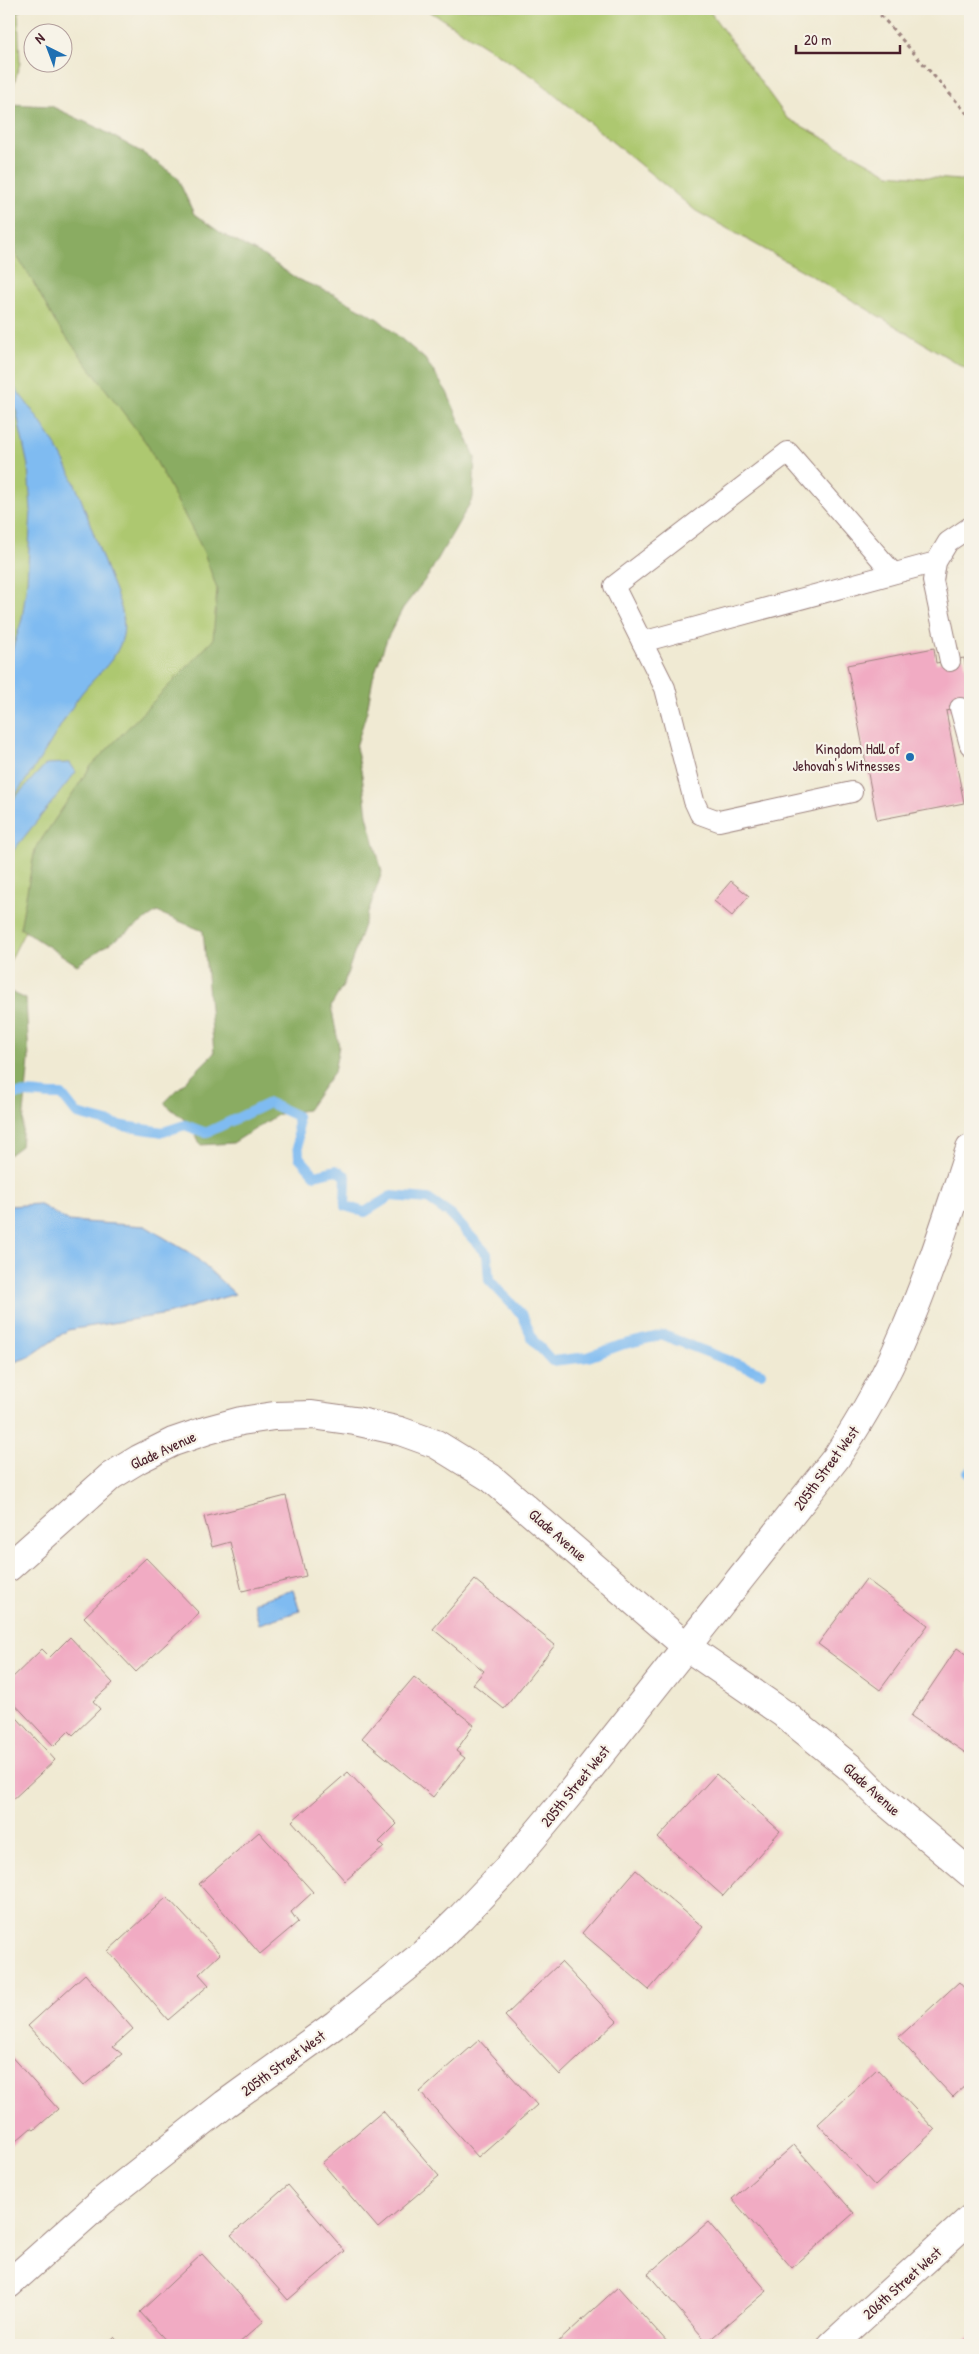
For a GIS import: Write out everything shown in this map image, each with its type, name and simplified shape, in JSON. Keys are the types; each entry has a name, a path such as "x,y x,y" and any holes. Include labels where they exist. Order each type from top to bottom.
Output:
{"street":[{"name":"205th Street West","path":"9,2284 101,2202 157,2156 336,2024 423,1954 517,1858 836,1458 863,1417 905,1331 966,1177 970,1149"},
{"name":"Glade Avenue","path":"9,1567 112,1476 139,1459 173,1442 241,1421 274,1416 312,1415 373,1425 400,1432 436,1444 491,1478 687,1647 784,1714 852,1770 880,1797 970,1874"},
{"name":"206th Street West","path":"832,2345 970,2219"}],"lane":[{"path":"852,792 719,821 700,814 694,801 665,688 614,586 788,452 893,573"},
{"path":"950,661 933,581 936,562 948,542 970,527"},
{"path":"642,642 936,562"},
{"path":"960,708 970,745"}],"path":[{"path":"875,9 970,117"}],"green space":[{"path":"9,9 22,9 18,13 20,63 9,101"},
{"path":"426,9 708,9 787,118 889,174 970,181 970,371 807,273 696,211 534,77"},
{"path":"9,104 51,106 100,129 143,153 177,177 194,214 224,235 264,256 297,279 333,294 378,319 425,359 447,392 475,457 473,498 428,576 403,608 387,639 373,678 367,711 356,747 367,815 382,872 343,986 331,1006 339,1046 334,1072 307,1110 279,1114 233,1143 200,1145 192,1126 164,1103 214,1053 203,931 157,912 77,965 20,928 35,849 91,766 213,640 217,589 203,550 147,444 55,322 32,280 9,244"},
{"path":"9,217 207,534 230,618 37,907 9,963"},
{"path":"9,991 26,999 29,1060 21,1146 9,1155"}],"water":[{"path":"9,380 44,427 69,471 120,603 124,627 116,654 78,698 37,764 9,802 9,660 22,619 27,582 31,510 28,466 16,410 9,388"},
{"path":"70,763 76,772 9,856 9,804 46,764"},
{"path":"39,1204 68,1221 145,1226 193,1255 235,1294 167,1314 68,1330 29,1357 9,1364 9,1206"},
{"path":"293,1590 300,1611 259,1624 253,1602"}],"building":[{"name":"Kingdom Hall of Jehovah's Witnesses","path":"934,648 936,663 964,658 970,688 970,706 946,711 964,803 877,820 847,665"},
{"path":"731,881 749,896 732,916 714,901"},
{"path":"286,1496 306,1576 242,1591 230,1542 212,1547 204,1517"},
{"path":"146,1558 199,1613 136,1672 84,1617"},
{"path":"866,1579 928,1625 880,1690 818,1644"},
{"path":"475,1580 555,1645 504,1709 473,1684 484,1671 433,1629"},
{"path":"70,1637 113,1683 93,1701 100,1709 73,1735 69,1731 54,1746 9,1698 9,1681 42,1649 50,1657"},
{"path":"957,1648 970,1657 970,1756 911,1716"},
{"path":"414,1677 474,1725 456,1751 465,1758 433,1797 362,1738"},
{"path":"9,1709 55,1760 9,1803"},
{"path":"348,1772 397,1824 379,1842 384,1847 345,1881 292,1821"},
{"path":"716,1774 780,1831 723,1896 658,1838"},
{"path":"259,1832 313,1892 291,1912 298,1922 260,1954 199,1884"},
{"path":"636,1870 703,1927 649,1990 582,1933"},
{"path":"167,1897 220,1954 199,1974 209,1985 168,2020 108,1951"},
{"path":"561,1962 617,2021 560,2075 505,2016"},
{"path":"85,1974 133,2029 113,2047 122,2054 83,2086 28,2026"},
{"path":"959,1982 970,1995 970,2081 953,2097 898,2038"},
{"path":"479,2040 537,2105 478,2157 420,2092"},
{"path":"9,2054 58,2109 34,2130 31,2128 9,2147"},
{"path":"877,2069 935,2130 875,2186 818,2124"},
{"path":"383,2111 439,2176 378,2228 322,2163"},
{"path":"794,2145 854,2213 792,2268 732,2199"},
{"path":"288,2185 345,2251 288,2300 231,2235"},
{"path":"708,2222 767,2291 707,2342 648,2274"},
{"path":"202,2254 264,2321 237,2345 170,2345 140,2312"},
{"path":"618,2287 669,2344 556,2344"},
{"path":"970,2336 970,2345 960,2345"},
{"path":"114,2337 121,2345 105,2345"}],"waterway":[{"path":"9,1096 28,1093 62,1095 77,1114 123,1126 163,1132 185,1125 206,1133 269,1103 297,1116 299,1157 315,1175 336,1170 346,1176 345,1206 365,1212 391,1196 428,1199 451,1215 487,1254 489,1280 523,1316 533,1340 552,1361 588,1357 621,1345 663,1335 761,1373"}],"place":[{"name":"Kingdom Hall of Jehovah's Witnesses","path":"910,757"}]}
